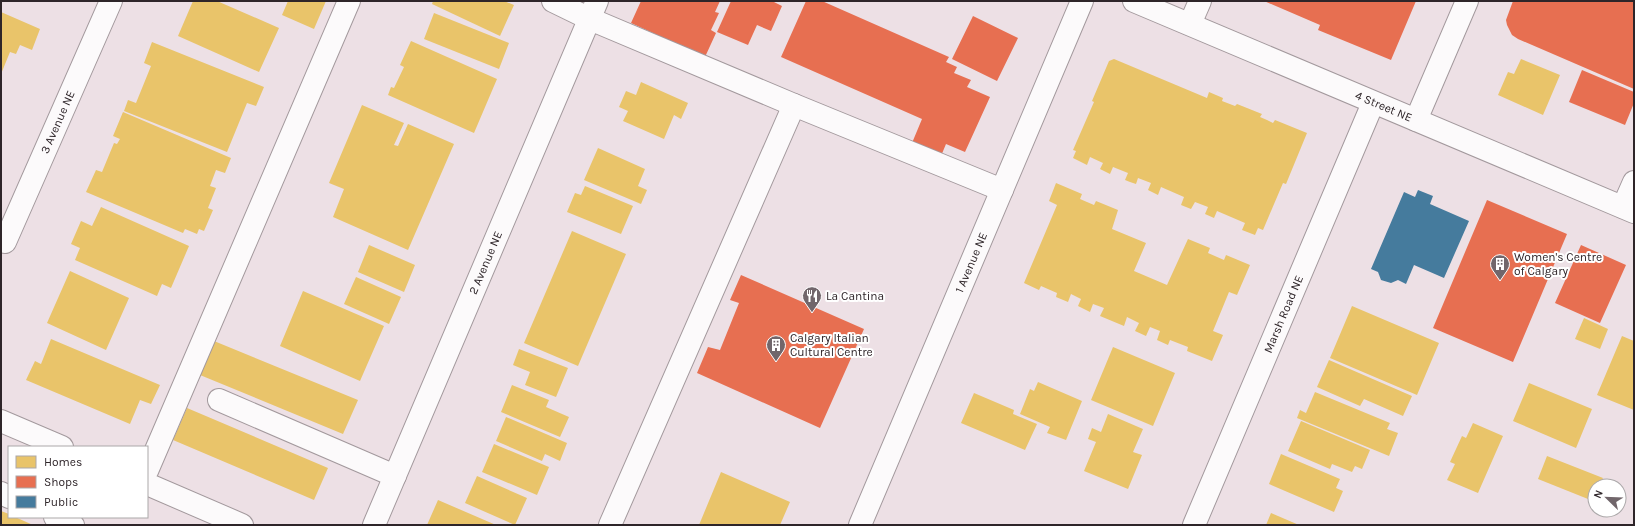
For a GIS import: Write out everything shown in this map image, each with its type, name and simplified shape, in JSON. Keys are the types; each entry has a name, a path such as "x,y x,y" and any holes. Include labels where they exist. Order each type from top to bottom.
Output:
{"street":[{"name":"3 Avenue NE","path":"5,242 111,1"},
{"path":"148,469 349,1"},
{"path":"553,1 594,10 794,105 1002,190"},
{"name":"1 Avenue NE","path":"860,525 1082,1"},
{"name":"4 Street NE","path":"1134,1 1628,210"},
{"path":"1190,24 1200,1"},
{"path":"1416,120 1467,1"},
{"name":"2 Avenue NE","path":"374,525 594,10"},
{"name":"Marsh Road NE","path":"1194,525 1373,103"},
{"path":"610,525 794,105"},
{"path":"1628,210 1634,182"},
{"path":"219,400 395,476"},
{"path":"1,421 60,446"},
{"path":"148,484 242,525"},
{"path":"57,518 73,525"}],"building: Homes":[{"path":"193,1 217,1 279,28 259,72 178,36"},
{"path":"288,1 326,1 314,29 282,15"},
{"path":"433,1 504,1 514,5 500,36 432,4"},
{"path":"1,12 40,29 32,50 20,45 16,54 10,52 1,74"},
{"path":"434,13 509,43 499,69 424,39"},
{"path":"411,41 497,79 474,133 388,95 391,87 394,88 404,67 400,65"},
{"path":"152,42 264,87 256,106 247,103 227,152 124,111 128,100 136,103 151,66 144,63"},
{"path":"1114,59 1207,98 1209,92 1223,98 1222,101 1235,106 1237,104 1262,114 1260,117 1273,123 1275,120 1307,133 1286,184 1283,183 1263,230 1258,228 1255,235 1242,230 1245,223 1217,211 1214,218 1205,214 1208,207 1195,202 1191,209 1181,205 1184,197 1161,187 1158,195 1148,190 1151,183 1138,178 1136,184 1125,180 1128,173 1113,167 1110,174 1100,169 1103,163 1090,157 1087,165 1073,158 1076,151 1073,150 1094,102 1092,101 1109,61"},
{"path":"1521,59 1560,75 1543,115 1498,95 1508,72 1514,74"},
{"path":"641,82 688,103 681,119 674,115 664,139 623,121 628,111 619,107 626,91 636,95"},
{"path":"362,105 404,123 394,145 398,146 408,124 454,144 408,250 333,217 344,189 329,183"},
{"path":"123,112 231,158 225,173 216,170 210,186 216,188 208,208 213,210 204,231 199,229 197,234 185,229 183,233 86,192 96,170 102,172 114,143 117,144 120,139 113,136"},
{"path":"598,148 645,169 638,186 647,190 641,204 584,180"},
{"path":"1056,183 1082,194 1080,199 1094,205 1096,201 1118,210 1112,229 1146,243 1134,271 1167,285 1188,239 1210,248 1208,253 1224,260 1226,255 1250,265 1237,295 1229,292 1213,331 1223,335 1212,361 1187,351 1188,347 1170,340 1168,345 1157,340 1160,331 1150,327 1146,336 1135,331 1139,323 1127,317 1124,326 1100,316 1104,308 1093,304 1090,312 1078,306 1081,299 1071,294 1068,302 1056,297 1057,293 1041,286 1039,290 1024,283 1057,205 1049,201"},
{"path":"585,186 633,206 621,234 567,212 575,193 581,195"},
{"path":"101,207 189,246 171,288 162,284 157,296 75,260 80,248 71,244 81,221 92,226"},
{"path":"572,231 626,254 578,366 524,343"},
{"path":"369,245 415,265 404,292 358,272"},
{"path":"70,271 129,298 106,350 47,323"},
{"path":"356,277 401,297 389,324 344,304"},
{"path":"303,291 384,326 360,381 280,346"},
{"path":"1352,306 1439,343 1417,395 1330,358"},
{"path":"1584,318 1608,329 1600,349 1575,339"},
{"path":"1622,336 1634,341 1634,410 1597,395"},
{"path":"51,339 160,385 151,404 140,400 130,424 26,380 35,361 41,364"},
{"path":"214,341 358,400 343,434 200,375"},
{"path":"1113,347 1175,373 1153,426 1091,400"},
{"path":"519,349 568,368 556,397 525,385 530,372 513,365"},
{"path":"1329,360 1412,396 1403,416 1364,399 1360,406 1317,387"},
{"path":"1038,382 1082,401 1066,440 1047,433 1050,427 1020,414 1030,389 1034,391"},
{"path":"1529,383 1592,409 1576,448 1513,421"},
{"path":"512,385 549,400 546,407 569,417 560,437 501,412"},
{"path":"1315,392 1390,423 1387,429 1398,433 1389,456 1297,418 1300,410 1306,413"},
{"path":"974,393 1014,410 1013,414 1037,424 1025,450 961,423"},
{"path":"187,408 328,468 314,500 173,440"},
{"path":"1108,414 1143,429 1133,452 1142,455 1128,489 1084,471 1096,442 1088,439 1092,428 1101,432"},
{"path":"506,417 567,443 560,461 545,454 542,461 496,441"},
{"path":"1301,421 1370,450 1362,469 1355,466 1352,472 1332,464 1330,469 1288,451"},
{"path":"1473,423 1503,436 1478,493 1447,480 1455,464 1450,462 1462,436 1466,438"},
{"path":"494,444 549,467 537,495 482,472"},
{"path":"1281,454 1340,479 1336,488 1343,491 1334,512 1269,484"},
{"path":"1547,456 1603,478 1587,478 1587,499 1538,479"},
{"path":"721,472 790,502 780,525 699,525"},
{"path":"477,476 527,498 515,525 465,503"},
{"path":"438,500 496,525 427,525"},
{"path":"1,511 8,514 8,518 17,518 33,525 1,525"},
{"path":"1271,513 1299,525 1266,525"}],"building: Shops":[{"path":"641,1 720,1 715,12 719,13 711,30 716,33 705,57 631,23"},
{"path":"731,1 772,1 782,6 771,31 757,25 748,45 717,32"},
{"path":"806,1 822,1 949,57 946,62 957,67 954,73 971,80 967,87 990,97 965,152 946,144 941,156 912,143 922,119 781,57"},
{"path":"1264,1 1416,1 1391,60 1318,30 1320,25"},
{"path":"1513,1 1634,1 1634,89 1518,39 1512,35 1506,20"},
{"path":"973,16 1018,38 997,81 952,59"},
{"path":"1582,70 1634,92 1634,103 1625,125 1569,102"},
{"name":"Women's Centre of Calgary","path":"1487,200 1567,234 1513,362 1433,328"},
{"path":"1581,245 1626,265 1600,323 1555,303"},
{"name":"Calgary Italian Cultural Centre","path":"741,275 864,329 820,428 697,373 708,347 720,350 739,303 730,300"}],"building: Public":[{"path":"1418,190 1433,196 1430,204 1469,221 1444,278 1414,265 1406,284 1398,280 1391,283 1381,280 1378,272 1371,269 1404,192 1415,197"}],"place":[{"name":"Women's Centre of Calgary","path":"1500,281"},
{"name":"La Cantina","path":"812,313"},
{"name":"Calgary Italian Cultural Centre","path":"776,362"}]}
